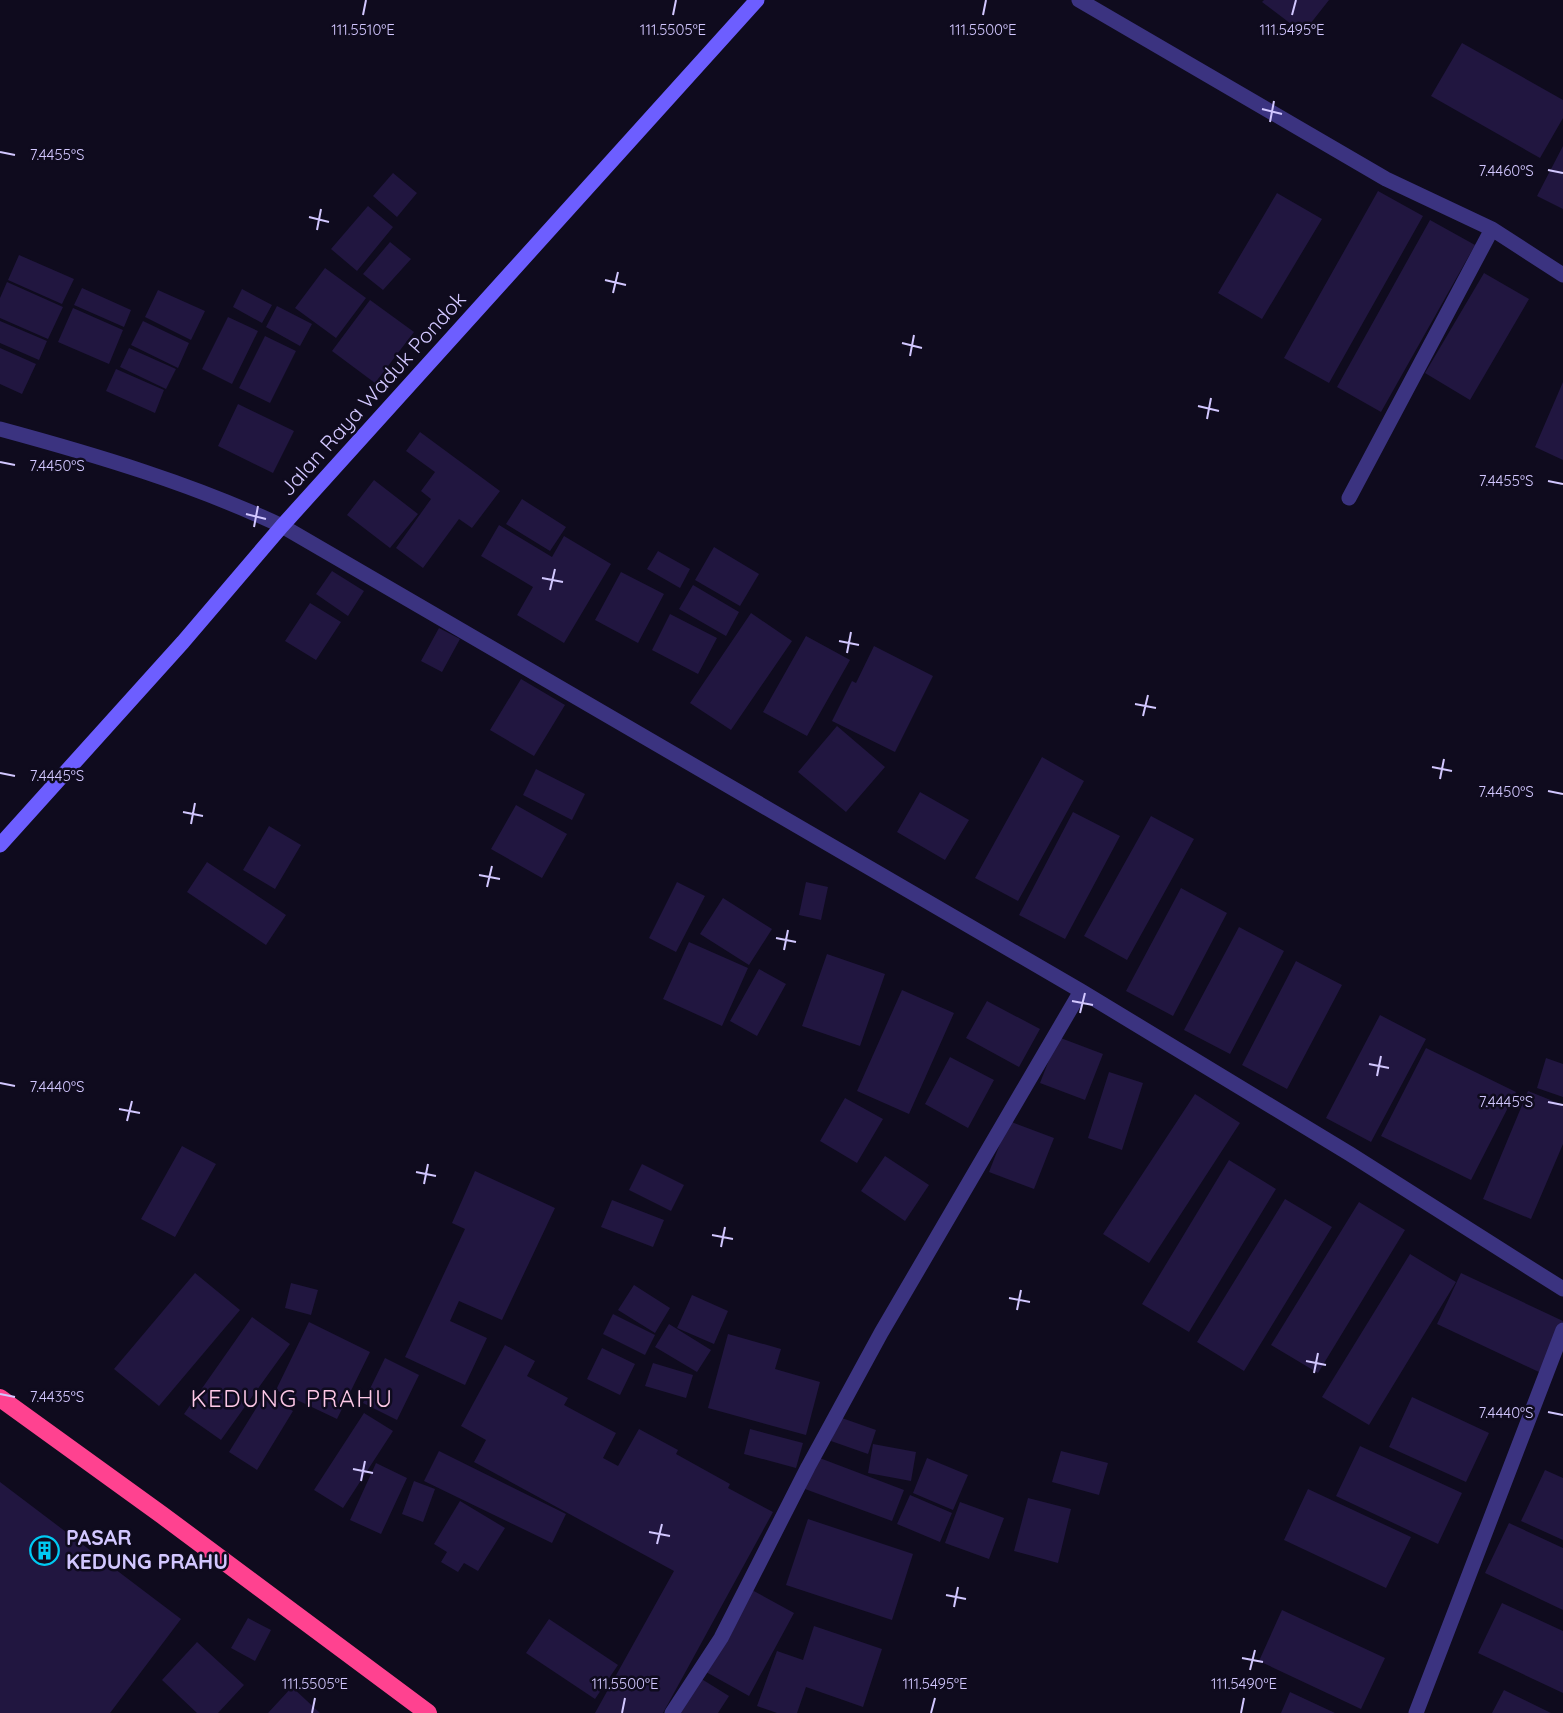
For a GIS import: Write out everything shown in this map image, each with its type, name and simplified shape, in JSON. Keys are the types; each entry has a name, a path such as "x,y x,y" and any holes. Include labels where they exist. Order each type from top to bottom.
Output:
{"highway":[{"path":"0,1398 428,1713"}],"street":[{"name":"Jalan Raya Waduk Pondok","path":"0,845 183,642 282,526 757,0"},
{"path":"1079,0 1105,6 1386,179 1492,229 1563,275"},
{"path":"1349,498 1492,229"},
{"path":"0,429 75,449 238,506 282,526 1080,991 1350,1154 1563,1289"},
{"path":"672,1713 721,1638 808,1467 881,1333 1080,991"},
{"path":"1416,1713 1563,1330"}],"building":[{"path":"1264,0 1329,0 1303,33 1262,2"},
{"path":"1462,43 1563,100 1563,118 1540,158 1431,96"},
{"path":"1563,146 1563,209 1537,196"},
{"path":"393,173 417,193 397,217 373,196"},
{"path":"1378,191 1423,216 1329,383 1284,358"},
{"path":"1277,193 1322,219 1262,319 1218,293"},
{"path":"368,206 393,227 357,271 331,249"},
{"path":"1430,220 1475,245 1381,412 1337,387"},
{"path":"390,242 411,259 383,290 363,274"},
{"path":"19,255 74,279 62,304 8,280"},
{"path":"325,268 366,298 336,338 295,308"},
{"path":"1484,273 1529,299 1470,400 1425,373"},
{"path":"7,282 63,307 48,339 0,318 0,298"},
{"path":"82,288 131,310 124,327 74,305"},
{"path":"242,289 272,305 262,323 233,307"},
{"path":"158,290 205,311 191,340 145,317"},
{"path":"370,300 414,332 375,383 332,351"},
{"path":"277,306 312,324 300,346 266,327"},
{"path":"73,308 123,330 109,364 58,342"},
{"path":"228,317 258,331 232,384 202,369"},
{"path":"0,321 47,341 39,360 0,343"},
{"path":"143,321 189,343 178,368 131,345"},
{"path":"265,336 296,351 270,403 239,388"},
{"path":"0,348 36,364 22,394 0,384"},
{"path":"129,348 176,369 166,389 120,367"},
{"path":"116,369 164,390 155,413 106,391"},
{"path":"1563,382 1563,460 1535,447"},
{"path":"238,404 294,431 273,473 218,446"},
{"path":"420,432 500,491 472,528 459,519 423,568 396,548 431,499 421,491 435,472 406,451"},
{"path":"374,480 418,514 390,548 347,515"},
{"path":"522,499 566,527 550,551 506,524"},
{"path":"499,525 552,557 564,536 611,564 564,643 517,615 533,587 481,556"},
{"path":"714,547 759,574 740,606 695,580"},
{"path":"658,551 690,569 680,588 647,569"},
{"path":"332,571 364,591 348,616 316,594"},
{"path":"621,572 664,594 638,643 595,620"},
{"path":"693,585 739,612 726,636 679,609"},
{"path":"310,603 341,622 316,660 285,641"},
{"path":"751,613 792,641 731,730 690,703"},
{"path":"670,614 717,638 698,674 652,650"},
{"path":"439,628 460,639 442,672 421,661"},
{"path":"806,636 850,660 807,736 763,712"},
{"path":"874,646 933,676 895,752 832,721 852,681 856,683"},
{"path":"521,679 565,705 534,756 490,730"},
{"path":"837,726 885,767 846,812 798,772"},
{"path":"1042,757 1084,781 1018,901 975,878"},
{"path":"536,769 585,794 572,820 523,795"},
{"path":"920,792 969,820 945,860 897,832"},
{"path":"516,805 567,834 542,878 491,849"},
{"path":"1073,812 1120,836 1065,939 1019,915"},
{"path":"1151,816 1194,839 1127,960 1084,936"},
{"path":"269,826 301,845 275,889 243,870"},
{"path":"207,862 286,915 266,945 187,892"},
{"path":"677,882 705,896 676,952 649,938"},
{"path":"806,882 828,887 821,920 799,915"},
{"path":"1181,888 1227,913 1173,1016 1126,991"},
{"path":"723,898 772,929 749,965 700,934"},
{"path":"1239,927 1284,951 1230,1054 1184,1030"},
{"path":"689,942 748,968 722,1026 663,999"},
{"path":"827,954 885,974 860,1046 802,1026"},
{"path":"1296,961 1342,985 1287,1089 1242,1065"},
{"path":"759,969 786,984 757,1036 730,1021"},
{"path":"902,990 954,1013 909,1114 857,1091"},
{"path":"987,1001 1040,1029 1019,1067 966,1038"},
{"path":"1380,1015 1426,1039 1371,1142 1326,1118"},
{"path":"1058,1037 1103,1054 1085,1100 1040,1083"},
{"path":"1426,1048 1516,1092 1471,1180 1381,1136"},
{"path":"950,1057 994,1080 968,1128 925,1104"},
{"path":"1546,1058 1563,1064 1563,1097 1537,1088"},
{"path":"1109,1072 1143,1083 1122,1150 1088,1138"},
{"path":"1528,1091 1563,1105 1563,1144 1531,1219 1483,1199"},
{"path":"1195,1094 1240,1123 1149,1263 1103,1234"},
{"path":"845,1098 883,1119 857,1163 820,1141"},
{"path":"1009,1121 1054,1138 1034,1189 989,1172"},
{"path":"182,1146 216,1164 175,1237 141,1219"},
{"path":"885,1156 929,1185 905,1221 861,1191"},
{"path":"1229,1160 1276,1189 1189,1332 1142,1304"},
{"path":"642,1164 684,1185 671,1211 629,1190"},
{"path":"475,1171 555,1208 502,1320 459,1301 450,1321 487,1338 465,1385 405,1357 465,1229 452,1223"},
{"path":"1285,1199 1332,1227 1244,1371 1197,1342"},
{"path":"612,1200 664,1220 653,1247 601,1227"},
{"path":"1359,1202 1405,1230 1318,1373 1271,1345"},
{"path":"1410,1254 1456,1282 1369,1425 1322,1397"},
{"path":"195,1273 240,1310 159,1406 114,1369"},
{"path":"1461,1273 1563,1321 1539,1372 1437,1324"},
{"path":"291,1283 318,1290 311,1315 285,1308"},
{"path":"634,1285 670,1308 655,1333 618,1310"},
{"path":"692,1295 728,1311 714,1344 677,1328"},
{"path":"613,1314 655,1335 645,1355 603,1334"},
{"path":"252,1317 290,1344 221,1440 184,1414"},
{"path":"309,1322 370,1352 337,1419 276,1390"},
{"path":"669,1324 711,1350 697,1372 655,1347"},
{"path":"728,1334 781,1349 775,1369 820,1382 806,1435 708,1408"},
{"path":"505,1345 535,1361 527,1376 568,1398 564,1405 616,1433 603,1458 618,1466 639,1429 678,1450 676,1454 730,1484 728,1488 773,1512 663,1713 595,1713 674,1571 474,1462 486,1440 461,1426"},
{"path":"602,1348 635,1364 620,1395 587,1379"},
{"path":"385,1358 419,1375 397,1420 363,1403"},
{"path":"653,1363 693,1375 686,1398 645,1386"},
{"path":"265,1394 293,1411 257,1470 229,1452"},
{"path":"1412,1397 1489,1433 1466,1482 1389,1447"},
{"path":"364,1413 393,1431 343,1508 314,1490"},
{"path":"839,1417 876,1430 868,1454 831,1441"},
{"path":"750,1429 803,1443 796,1468 744,1454"},
{"path":"873,1444 916,1452 911,1481 868,1473"},
{"path":"1360,1446 1462,1493 1438,1544 1336,1496"},
{"path":"439,1451 566,1514 552,1543 424,1481"},
{"path":"1061,1451 1108,1463 1099,1495 1052,1482"},
{"path":"817,1457 904,1490 892,1521 805,1489"},
{"path":"927,1458 968,1475 953,1510 913,1493"},
{"path":"376,1463 407,1478 381,1534 350,1520"},
{"path":"1545,1470 1563,1478 1563,1540 1521,1521"},
{"path":"414,1481 435,1489 423,1522 402,1514"},
{"name":"PASAR KEDUNG PRAHU","path":"0,1482 181,1619 110,1713 0,1713"},
{"path":"1308,1489 1411,1537 1386,1588 1284,1540"},
{"path":"910,1495 952,1513 940,1542 897,1524"},
{"path":"1028,1498 1071,1509 1058,1563 1014,1551"},
{"path":"460,1501 505,1528 478,1571 464,1563 458,1572 441,1562 447,1552 434,1544"},
{"path":"960,1502 1004,1518 989,1559 945,1543"},
{"path":"808,1519 913,1554 892,1620 786,1585"},
{"path":"1509,1523 1563,1548 1563,1610 1485,1573"},
{"path":"752,1590 794,1613 749,1696 706,1672"},
{"path":"1502,1603 1563,1631 1563,1693 1478,1653"},
{"path":"1282,1610 1385,1658 1361,1709 1259,1661"},
{"path":"248,1618 271,1630 255,1661 231,1648"},
{"path":"549,1619 618,1665 595,1699 526,1653"},
{"path":"814,1626 882,1649 863,1707 806,1687 797,1713 777,1713 757,1706 777,1651 803,1660"},
{"path":"197,1642 244,1685 218,1713 197,1713 162,1680"},
{"path":"700,1678 729,1696 718,1713 678,1713"},
{"path":"292,1687 320,1713 268,1713"},
{"path":"1504,1690 1551,1713 1492,1713"},
{"path":"1290,1692 1335,1713 1281,1713"}],"place":[{"name":"PASAR KEDUNG PRAHU","path":"45,1550"}],"district":[{"name":"KEDUNG PRAHU","path":"292,1399"}]}
